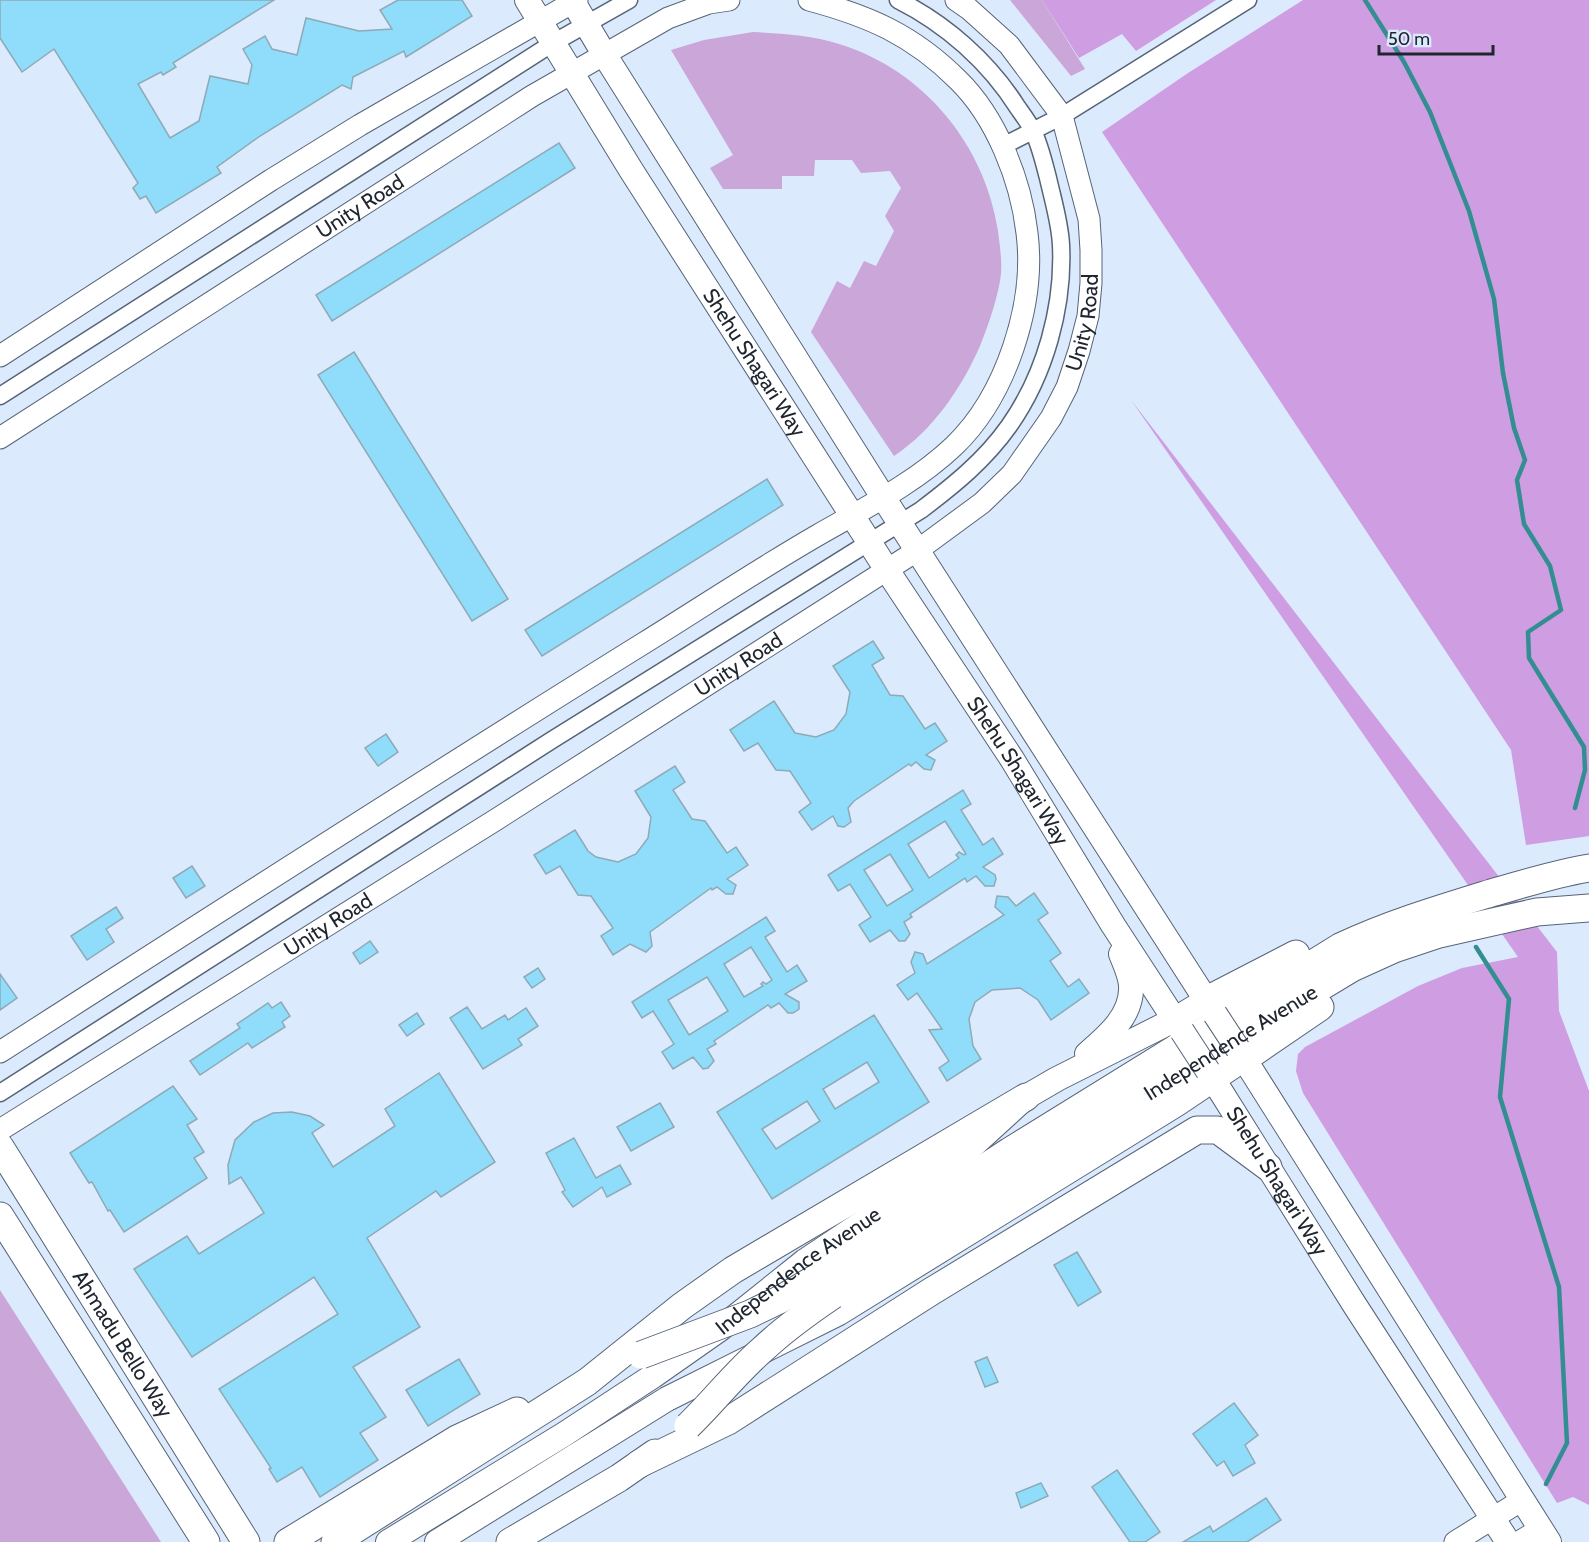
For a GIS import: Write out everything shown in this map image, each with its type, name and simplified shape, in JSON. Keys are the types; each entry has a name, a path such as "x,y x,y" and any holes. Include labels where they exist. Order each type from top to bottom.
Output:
{"main road":[{"name":"Shehu Shagari Way","path":"526,0 637,180 854,515 887,570 1012,759 1113,925 1508,1542"},
{"name":"Shehu Shagari Way","path":"575,1 604,54 900,523 1241,1054 1544,1535"},
{"path":"1210,1008 1345,927 1420,894 1491,877 1578,869"},
{"name":"Independence Avenue","path":"510,1542 693,1431 713,1403 762,1349 811,1310 824,1287 1020,1145 1340,948 1368,934 1426,912 1578,869"},
{"path":"1241,1054 1346,990 1381,973 1454,944 1589,908"},
{"name":"Independence Avenue","path":"824,1287 942,1224 1271,1016 1352,968 1394,949 1439,934 1537,912 1589,908"},
{"path":"1057,1079 1110,1034 1128,1008 1131,986 1129,974 1113,925"},
{"name":"Independence Avenue","path":"388,1542 563,1436 653,1376 720,1329 805,1261 958,1158 1026,1097 1057,1079 1178,1026 1210,1008"},
{"name":"Independence Avenue","path":"436,1542 667,1399 839,1313 1177,1104 1210,1075 1241,1054"},
{"path":"335,1542 638,1350 682,1306 733,1270 1026,1097"},
{"path":"693,1431 749,1408 932,1291 1197,1130 1218,1130 1268,1167"},
{"name":"Ahmadu Bello Way","path":"0,1147 246,1542"},
{"name":"Ahmadu Bello Way","path":"0,1216 206,1542"},
{"path":"638,1350 750,1314 781,1299 824,1287"},
{"path":"288,1542 457,1439 495,1420 587,1382"}],"street":[{"name":"Unity Road","path":"0,396 553,43 630,0"},
{"name":"Unity Road","path":"0,438 450,148 572,73 668,18 709,3 729,0"},
{"path":"0,1052 519,720 819,534 884,497 928,468 956,444 978,417 997,385 1019,330 1025,300 1028,265 1027,232 1014,176 1003,146 983,112 961,82 932,56 887,28 850,11 809,0"},
{"name":"Unity Road","path":"0,1093 900,523 964,476 989,452 1010,425 1030,391 1053,327 1061,246 1052,194 1033,130 1012,97 987,67 951,33 898,0"},
{"name":"Unity Road","path":"0,1130 497,819 918,550 982,503 1012,474 1051,418 1067,387 1088,316 1091,250 1086,208 1062,116 1008,45 956,0"},
{"path":"1003,146 1062,116 1248,0"},
{"path":"0,356 360,125 575,1"},
{"path":"1455,1542 1522,1500"},
{"path":"1519,1542 1544,1535"}],"shaded area":[{"path":"1010,0 1042,0 1085,69 1071,76"},
{"path":"1042,0 1216,0 1136,51 1122,34 1079,58"},
{"path":"1303,0 1589,0 1589,836 1526,845 1511,750 1102,132 1188,73"},
{"path":"753,32 796,35 839,44 870,56 898,72 946,115 980,169 991,199 998,231 1001,269 996,298 983,338 964,378 945,407 921,434 894,456 811,332 837,281 850,288 864,261 876,266 894,231 885,216 901,188 890,171 861,173 852,160 815,160 814,176 782,176 782,189 723,189 710,168 733,155 671,50 704,40"},
{"path":"1131,400 1557,952 1559,1011 1589,1091 1589,1505 1573,1497 1557,1503 1303,1093 1296,1071 1298,1054 1305,1047 1418,986 1462,968 1518,957"},
{"path":"0,1290 161,1542 0,1542"}],"building":[{"path":"0,0 274,0 173,63 176,67 163,75 161,72 138,84 170,138 199,121 210,76 248,84 252,65 243,49 265,36 272,49 297,55 306,18 359,31 392,29 380,10 398,0 462,0 472,16 406,57 404,51 353,77 351,89 342,85 260,136 217,167 221,173 156,213 146,196 140,199 133,188 138,183 54,49 22,72 0,38"},
{"path":"559,143 575,168 332,321 316,295"},
{"path":"354,352 508,599 472,621 318,375"},
{"path":"767,479 783,505 542,656 525,630"},
{"path":"873,641 884,658 872,665 890,695 903,696 925,729 935,723 947,741 926,755 935,760 931,770 924,769 916,762 911,766 909,764 854,801 848,808 851,822 844,827 838,826 833,816 812,830 799,812 811,803 790,771 776,770 758,743 744,751 730,730 774,701 795,733 816,737 834,730 846,714 850,692 833,666"},
{"path":"386,734 398,752 378,766 365,748"},
{"path":"675,766 685,782 673,790 692,819 705,821 727,853 736,847 748,865 727,879 736,885 733,894 726,894 717,887 712,890 711,888 650,932 652,946 646,952 630,944 613,955 601,936 613,928 591,896 578,895 560,866 546,874 534,855 575,830 588,851 596,857 618,862 636,854 648,838 651,817 635,791"},
{"path":"963,790 971,804 961,810 983,845 993,838 1003,854 983,867 995,875 994,886 985,886 976,876 967,882 965,878 910,914 912,917 904,922 910,934 905,941 899,941 890,930 870,942 859,925 871,917 850,884 838,891 828,875","holes":["945,821 966,854 959,852 956,855 959,858 929,878 908,844","890,854 913,890 887,906 864,870"]},
{"path":"192,866 205,886 186,898 173,878"},
{"path":"1034,893 1048,913 1038,920 1061,953 1050,961 1068,987 1079,979 1089,993 1051,1020 1038,1000 1020,988 992,990 975,1002 969,1019 973,1046 981,1059 947,1081 939,1068 949,1061 929,1030 942,1029 917,993 908,1000 897,985 915,973 911,962 915,952 923,954 927,964 1004,915 995,907 997,896 1008,897 1016,906"},
{"path":"116,907 123,918 106,929 114,942 87,960 71,936"},
{"path":"766,917 775,931 765,937 787,972 797,965 807,981 785,994 799,1002 799,1009 788,1013 779,1003 771,1008 768,1005 714,1041 716,1044 707,1049 714,1061 708,1068 703,1069 693,1057 673,1069 662,1052 674,1044 653,1011 642,1018 632,1002","holes":["751,947 772,980 766,984 763,982 761,984 763,986 744,997 724,964","707,977 728,1011 689,1035 668,1000"]},
{"path":"370,941 378,952 360,964 353,953"},
{"path":"538,968 545,979 532,988 524,977"},
{"path":"0,974 17,998 0,1010"},
{"path":"281,1002 290,1016 282,1022 285,1027 252,1048 248,1043 200,1075 190,1061 240,1028 237,1024 268,1003 272,1008"},
{"path":"467,1007 482,1029 505,1015 508,1020 526,1008 538,1026 518,1039 522,1045 483,1069 450,1018"},
{"path":"417,1013 424,1024 407,1036 399,1025"},
{"path":"874,1015 929,1102 772,1199 717,1112","holes":["867,1062 879,1082 835,1109 823,1089","807,1101 820,1121 776,1149 762,1129"]},
{"path":"439,1073 495,1162 441,1197 436,1191 367,1238 420,1327 353,1367 386,1417 360,1433 378,1460 320,1497 302,1467 277,1482 269,1469 271,1468 219,1389 338,1314 314,1277 192,1357 134,1269 187,1236 199,1254 264,1213 241,1177 229,1184 228,1165 235,1140 254,1122 273,1113 292,1112 310,1116 324,1125 312,1133 333,1167 395,1126 385,1109"},
{"path":"173,1086 197,1119 187,1125 204,1152 194,1158 207,1178 124,1232 70,1153"},
{"path":"660,1103 674,1127 631,1151 617,1127"},
{"path":"574,1138 596,1178 620,1165 631,1184 607,1197 602,1187 573,1207 562,1192 565,1190 546,1153"},
{"path":"1077,1252 1101,1292 1078,1306 1054,1265"},
{"path":"987,1357 998,1382 985,1387 975,1362"},
{"path":"459,1359 480,1394 428,1426 406,1390"},
{"path":"1234,1403 1258,1435 1245,1445 1255,1463 1233,1476 1224,1461 1217,1466 1193,1434"},
{"path":"1117,1470 1160,1532 1145,1542 1130,1542 1092,1487"},
{"path":"1041,1483 1048,1496 1021,1508 1016,1493"},
{"path":"1266,1498 1281,1520 1247,1542 1183,1542 1210,1526 1213,1532"}],"waterway":[{"path":"1365,0 1404,62 1430,112 1469,211 1494,299 1503,373 1514,428 1525,460 1517,480 1524,524 1550,566 1561,610 1528,632 1529,658 1584,747 1585,770 1575,808"},
{"path":"1476,947 1509,999 1500,1097 1559,1287 1567,1443 1546,1484"}]}
